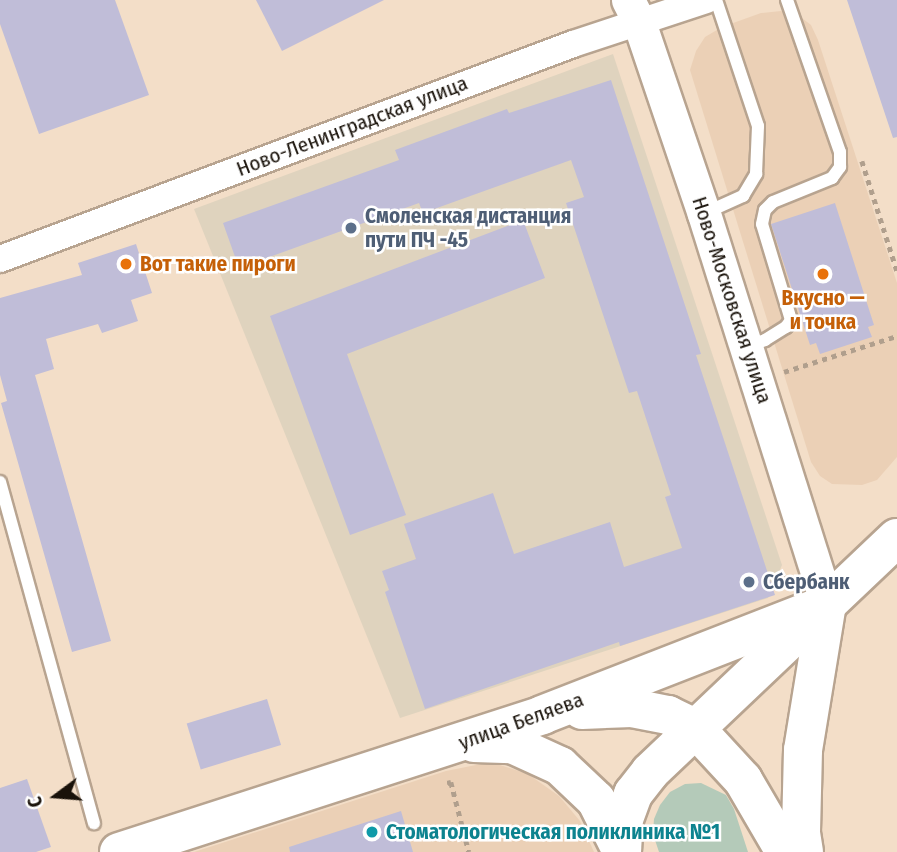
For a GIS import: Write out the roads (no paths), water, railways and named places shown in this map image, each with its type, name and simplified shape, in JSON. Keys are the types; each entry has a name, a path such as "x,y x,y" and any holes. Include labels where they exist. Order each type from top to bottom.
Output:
{"main road":[{"name":"улица Беляева","path":"119,852 542,715 827,604 897,538"},
{"path":"622,852 624,819 633,794 650,772 827,604"},
{"path":"804,852 801,804 803,750 827,604"},
{"path":"542,715 598,708 632,708 668,715 695,728 743,780 785,852"},
{"path":"454,745 512,744 560,766 596,800 622,852"}],"street":[{"name":"Ново-Ленинградская улица","path":"0,258 573,44 633,11 706,0"},
{"name":"Ново-Московская улица","path":"633,11 704,214 827,604"}],"lane":[{"path":"704,214 743,195 756,174 758,126 716,0"},
{"path":"747,346 765,340 786,327 790,320 762,224 765,210 773,202 832,178 840,167 840,152 787,0"},
{"path":"0,482 94,823"}],"place":[{"name":"Смоленская дистанция пути ПЧ -45","path":"351,228"},
{"name":"Вот такие пироги","path":"126,264"},
{"name":"Вкусно — и точка","path":"823,274"},
{"name":"Сбербанк","path":"749,582"},
{"name":"Стоматологическая поликлиника №1","path":"372,832"}]}
